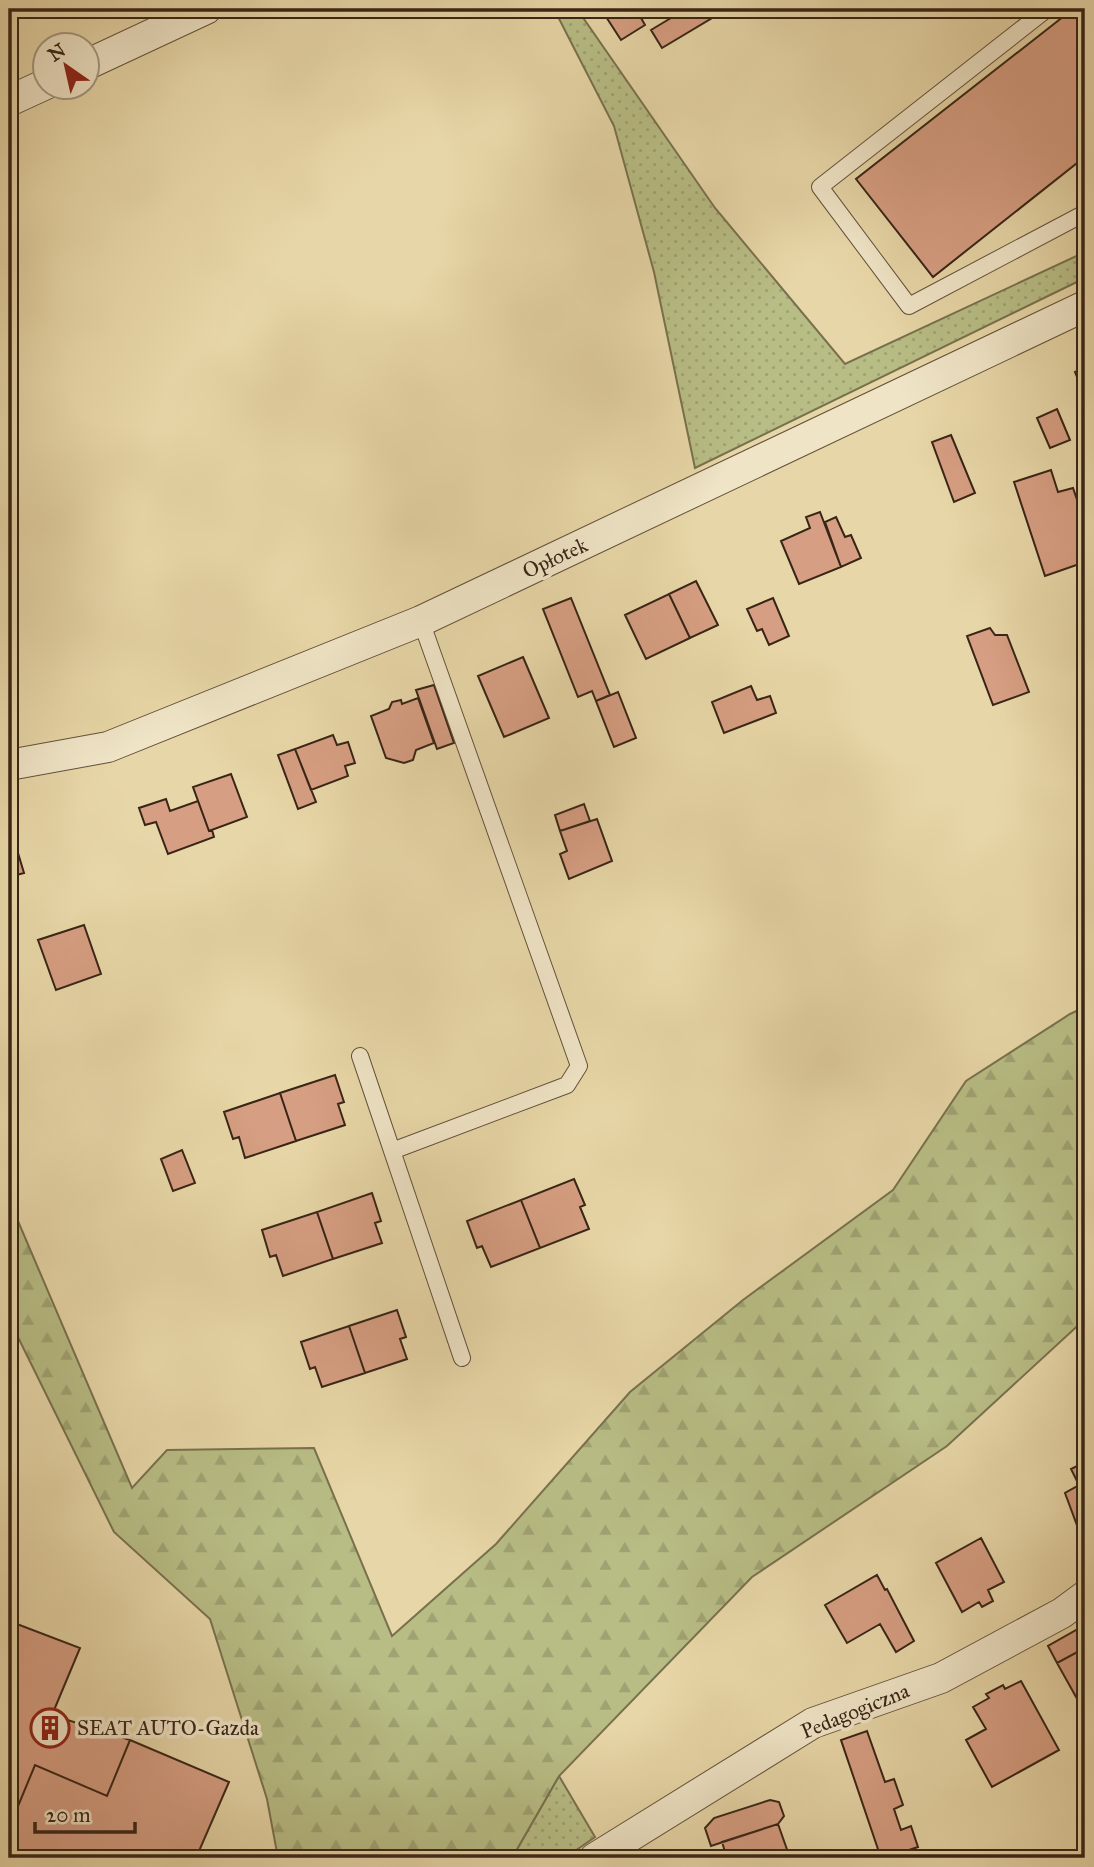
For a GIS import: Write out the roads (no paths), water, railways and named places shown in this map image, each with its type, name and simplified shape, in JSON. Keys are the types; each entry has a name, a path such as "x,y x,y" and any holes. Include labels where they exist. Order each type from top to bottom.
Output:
{"street":[{"path":"102,57 206,9"},
{"path":"9,101 32,90"},
{"name":"Opłotek","path":"9,765 108,747 421,621 1085,306"},
{"name":"Pedagogiczna","path":"595,1858 813,1723 941,1678 1062,1612 1085,1596"}],"lane":[{"path":"1047,9 820,187 909,306 1085,213"},
{"path":"392,1150 567,1085 579,1066 421,621"},
{"path":"360,1056 462,1358"}],"place":[{"name":"SEAT AUTO-Gazda","path":"50,1728"}]}
